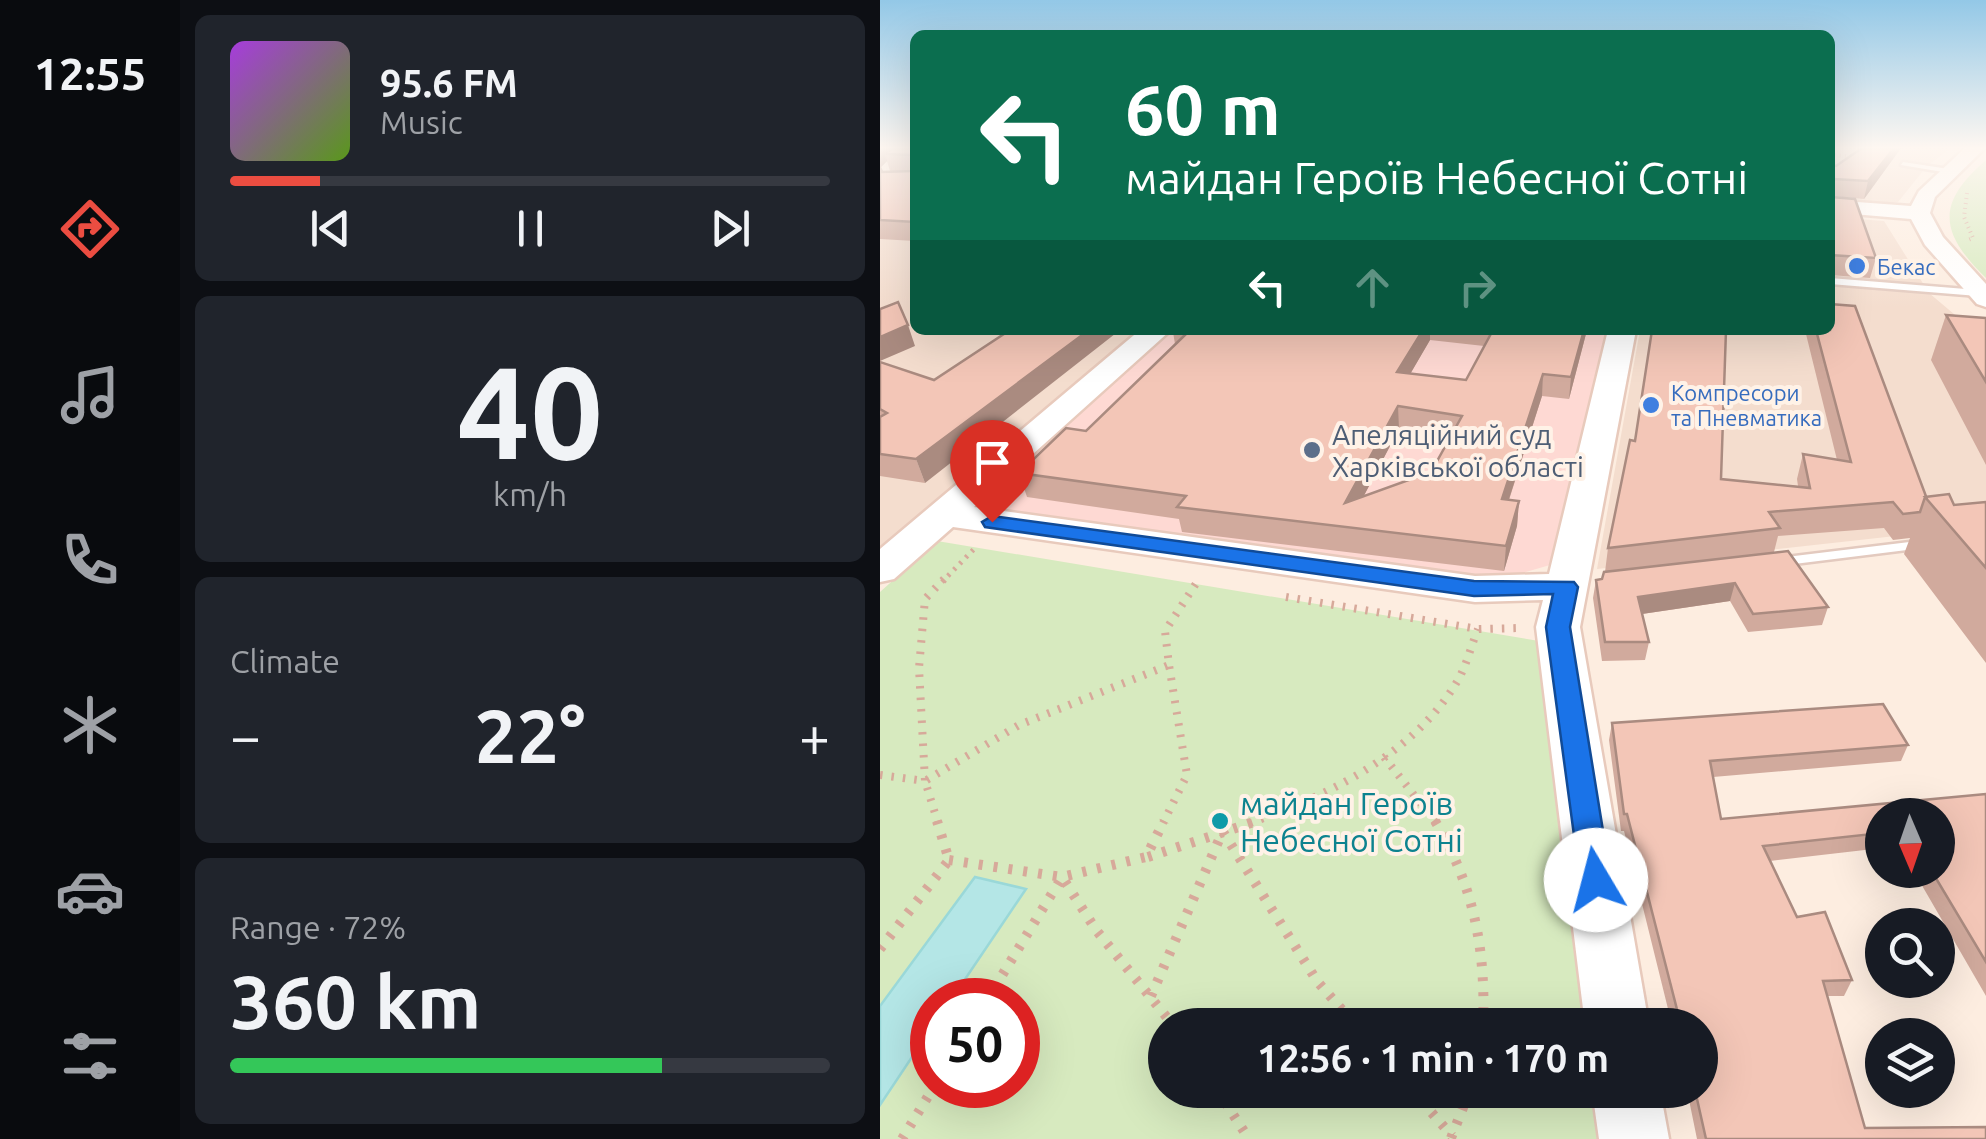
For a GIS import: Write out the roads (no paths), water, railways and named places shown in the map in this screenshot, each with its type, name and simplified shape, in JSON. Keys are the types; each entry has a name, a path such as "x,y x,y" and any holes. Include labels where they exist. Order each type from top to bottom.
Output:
{"main road":[{"path":"1924,201 1919,213 1933,240 1982,296"},
{"path":"1835,206 1919,213"},
{"path":"880,570 1151,335"},
{"path":"1614,1008 1558,627 1574,586 1621,335"},
{"path":"942,514 1474,589 1574,586"},
{"path":"1629,1108 1634,1139"}],"lane":[{"path":"1835,281 1982,296"},
{"path":"1770,563 1947,542"}],"water":[{"path":"975,877 1026,889 966,978 910,978 910,1060 880,1105 880,1006"}],"place":[{"name":"Бекас","path":"1857,266"},
{"name":"Компресори та Пневматика","path":"1651,405"},
{"name":"Апеляційний суд Харківської області","path":"1312,450"},
{"name":"майдан Героїв Небесної Сотні","path":"1220,821"}]}
